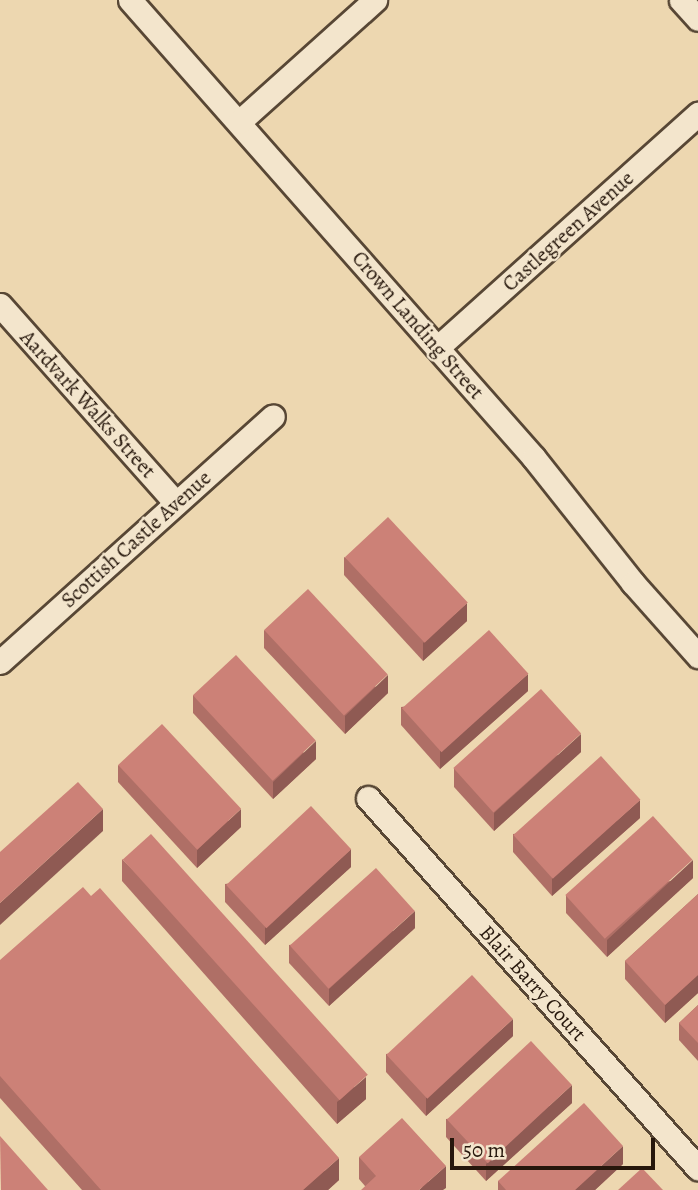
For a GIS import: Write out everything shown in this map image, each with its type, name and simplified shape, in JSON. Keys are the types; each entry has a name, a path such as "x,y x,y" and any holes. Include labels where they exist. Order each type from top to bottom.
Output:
{"street":[{"name":"Crown Landing Street","path":"130,0 534,458 633,583 698,656"},
{"path":"239,121 375,0"},
{"path":"681,0 698,19"},
{"name":"Castlegreen Avenue","path":"437,348 698,114"},
{"name":"Aardvark Walks Street","path":"0,305 176,503"},
{"name":"Scottish Castle Avenue","path":"0,662 273,416"},
{"name":"Blair Barry Court","path":"368,798 698,1168"}],"building":[{"path":"388,517 468,603 425,643 345,557"},
{"path":"308,589 388,675 344,715 264,630"},
{"path":"489,630 528,674 442,752 402,708"},
{"path":"236,655 316,741 273,781 193,695"},
{"path":"541,689 581,734 493,813 453,768"},
{"path":"162,724 241,809 197,850 118,765"},
{"path":"601,756 640,800 553,879 513,835"},
{"path":"78,782 103,809 0,903 0,852"},
{"path":"311,806 351,849 266,928 226,885"},
{"path":"653,816 692,860 605,939 565,895"},
{"path":"151,834 368,1075 340,1100 123,859"},
{"path":"376,868 415,911 329,989 290,946"},
{"path":"83,887 91,896 100,888 339,1158 303,1190 101,1190 0,1076 0,960"},
{"path":"698,894 698,975 665,1005 625,961"},
{"path":"472,975 513,1019 427,1099 386,1055"},
{"path":"698,1005 698,1043 679,1023"},
{"path":"531,1041 572,1085 488,1163 447,1119"},
{"path":"584,1103 623,1146 575,1190 506,1190 498,1181"},
{"path":"402,1118 446,1166 419,1190 361,1190 376,1176 359,1157"},
{"path":"0,1136 48,1190 1,1190"},
{"path":"642,1168 663,1190 618,1190"}]}
